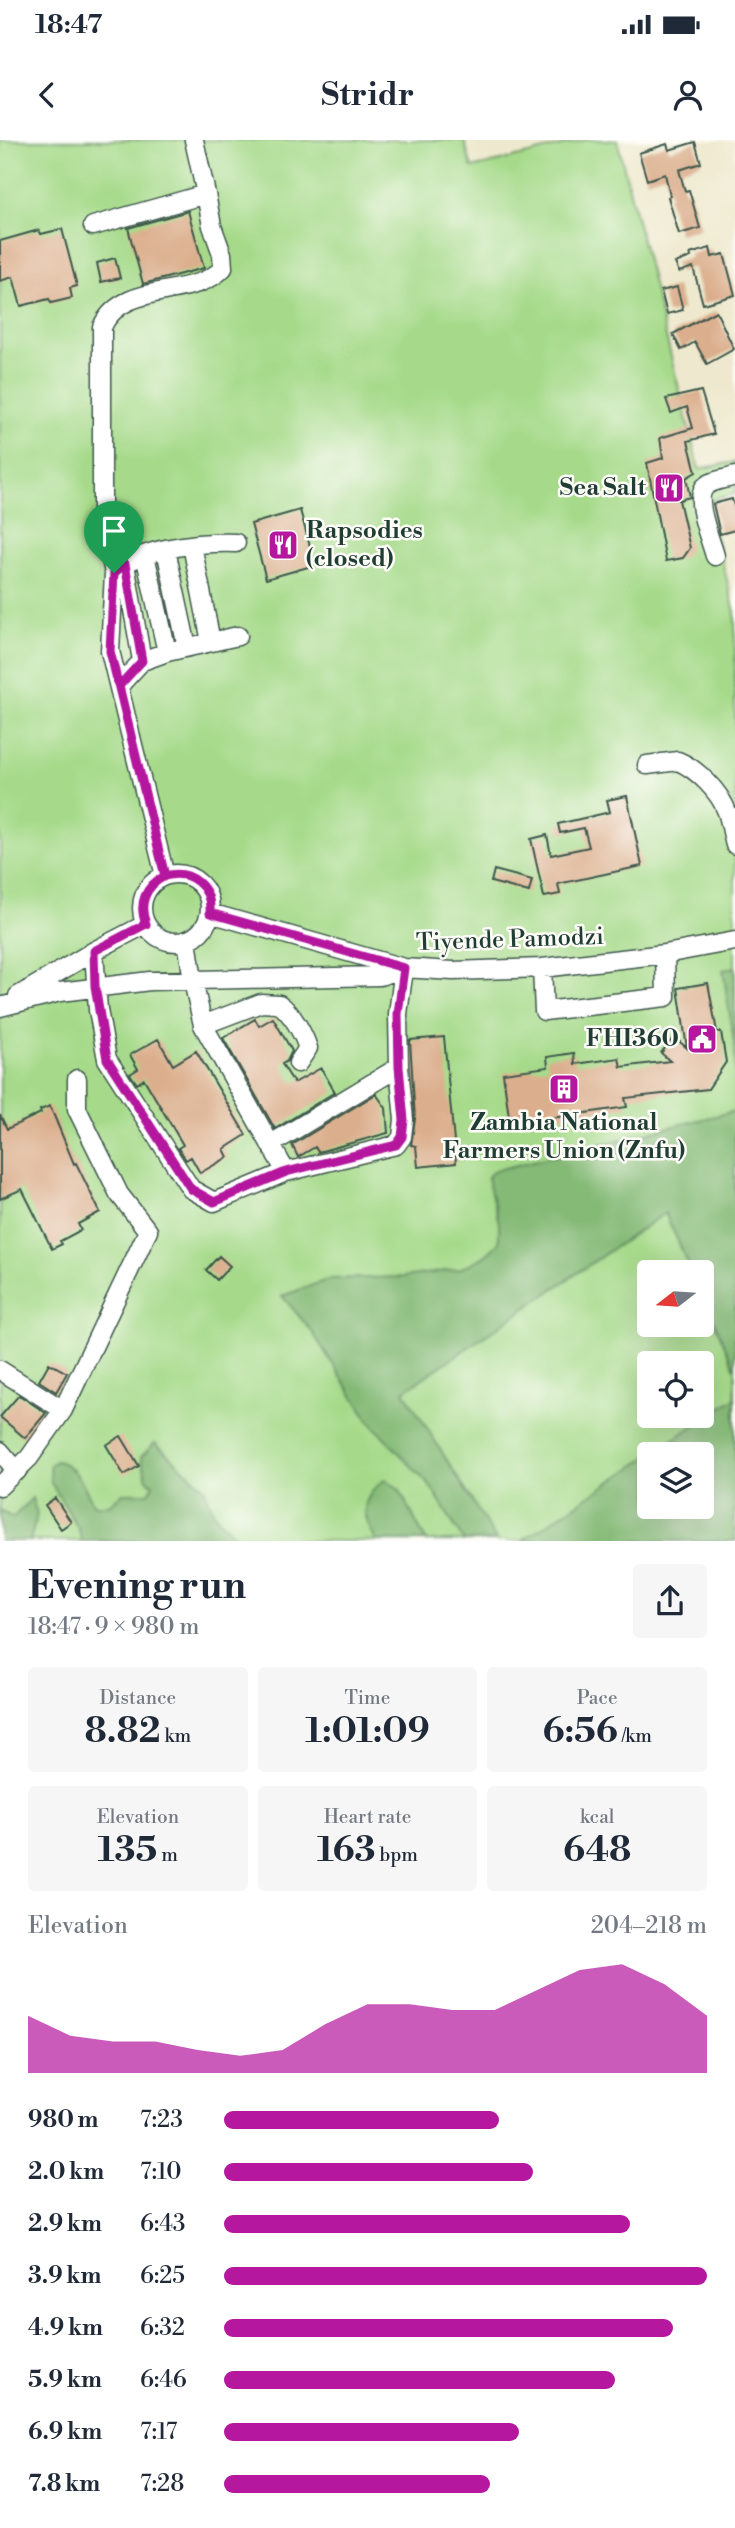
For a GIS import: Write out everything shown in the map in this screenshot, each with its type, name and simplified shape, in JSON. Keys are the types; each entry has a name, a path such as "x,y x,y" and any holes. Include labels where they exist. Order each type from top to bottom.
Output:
{"lane":[{"path":"142,661 119,569 102,516 102,327 107,314 123,304 216,276 223,268 222,254 212,226 194,140"},
{"path":"93,226 206,194"},
{"path":"715,556 700,502 702,492 708,484 735,476"},
{"path":"119,569 145,555 166,550 192,545 236,543"},
{"path":"192,545 211,642"},
{"path":"166,550 187,647"},
{"path":"145,555 167,652"},
{"path":"119,569 110,651 165,876"},
{"path":"119,686 142,661 167,652 238,636"},
{"path":"647,765 678,761 701,777 726,809 735,845"},
{"path":"186,875 198,881 207,892 210,913 200,932 187,940 157,936 146,924 142,911 144,897 153,884 165,876 186,875"},
{"name":"Tiyende Pamodzi","path":"210,913 404,968 453,971 542,968 664,954 735,941"},
{"path":"0,1007 94,951 146,924"},
{"path":"187,940 203,1025 286,1172"},
{"path":"0,1007 95,986 150,981 380,976 404,968 398,1014 404,1120 402,1137 396,1145 286,1172 214,1202 191,1189 107,1059 95,986 94,951"},
{"path":"542,968 544,1011 652,999 666,997 664,954"},
{"path":"203,1025 261,1003 279,1004 284,1007 308,1048 298,1063"},
{"path":"271,1144 399,1067"},
{"path":"0,1486 17,1471 63,1410 148,1231 119,1194 77,1109 77,1079"},
{"path":"0,1370 63,1410"},
{"path":"0,1451 17,1471"}],"green space":[{"path":"0,140 464,140 472,168 585,140 617,140 699,469 735,462 735,494 707,501 735,612 735,1541 0,1541"},
{"path":"735,967 735,1049 723,970"},
{"path":"735,1111 735,1369 714,1321 714,1260 687,1260 665,1213 404,1391 497,1541 464,1541 430,1486 370,1422 311,1330 282,1296 330,1279 403,1277 460,1269 485,1256 499,1243 499,1223 487,1178 493,1171"},
{"path":"735,1398 735,1541 522,1541 637,1464 637,1519 714,1519 714,1442 669,1442 690,1428 714,1428 714,1412"},
{"path":"155,1443 204,1487 214,1514 233,1535 251,1541 82,1541 78,1528 51,1483 49,1466 56,1461 63,1463 75,1472 94,1505 109,1505 123,1493 149,1493 153,1485 147,1479 141,1457"},
{"path":"385,1479 399,1489 426,1541 376,1541 367,1522 365,1507 371,1494"},
{"path":"32,1498 37,1514 30,1541 0,1541 0,1511 13,1518"}],"building":[{"path":"695,142 701,163 679,170 685,191 689,190 700,228 679,234 668,197 670,196 665,174 647,180 639,153 667,144 669,150"},
{"path":"188,211 204,268 143,284 128,228"},
{"path":"62,229 77,286 70,288 72,298 51,303 49,299 21,306 13,277 0,281 0,241 39,230 41,234"},
{"path":"710,248 712,257 724,254 735,295 703,304 693,267 679,272 675,263 691,257 690,254"},
{"path":"115,258 120,278 101,282 97,263"},
{"path":"677,287 683,310 667,314 661,291"},
{"path":"716,311 734,349 707,364 695,342 681,350 673,334"},
{"name":"Sea Salt","path":"701,391 714,434 688,441 696,472 686,478 690,497 679,500 690,548 683,558 666,561 647,463 663,458 660,438 693,428 687,407 671,413 666,399"},
{"path":"732,499 735,530 720,534 713,504"},
{"name":"Rapsodies (closed)","path":"300,510 315,565 266,579 251,524"},
{"path":"627,796 642,866 558,884 560,894 544,897 531,839 547,835 551,855 589,847 584,828 560,833 558,824 610,812 607,800"},
{"path":"494,870 532,880 529,892 491,882"},
{"path":"708,983 717,1032 721,1032 726,1062 708,1089 625,1098 627,1107 510,1124 503,1073 548,1067 547,1057 574,1053 575,1064 619,1058 621,1067 670,1061 661,1053 674,1037 687,1048 678,988"},
{"path":"273,1018 292,1051 287,1061 282,1064 294,1083 321,1068 335,1092 275,1129 223,1038 255,1019 259,1026"},
{"path":"444,1037 456,1163 418,1167 416,1146 411,1145 415,1119 410,1040"},
{"path":"158,1039 173,1065 196,1051 246,1135 224,1149 228,1157 200,1173 191,1157 186,1160 178,1148 183,1145 144,1079 137,1084 130,1074 138,1069 130,1055"},
{"path":"376,1094 386,1108 388,1133 318,1152 315,1147 298,1157 292,1145"},
{"path":"50,1106 74,1164 76,1163 100,1212 78,1224 81,1230 60,1241 62,1244 52,1249 22,1189 0,1199 0,1115 7,1129"},
{"path":"219,1256 230,1266 217,1280 206,1270"},
{"path":"49,1363 67,1373 56,1392 39,1381"},
{"path":"19,1395 46,1413 25,1438 0,1417"},
{"path":"121,1436 139,1466 124,1475 106,1445"},
{"path":"55,1498 71,1522 61,1529 45,1505"}],"place":[{"name":"Sea Salt","path":"669,488"},
{"name":"Rapsodies (closed)","path":"283,545"},
{"name":"FHI360","path":"702,1039"},
{"name":"Zambia National Farmers Union (Znfu)","path":"564,1089"}],"route":[{"path":"114,573 110,651 165,876 153,884 144,897 142,911 146,924 94,951 95,986 107,1059 191,1189 214,1202 286,1172 396,1145 402,1137 404,1120 398,1014 404,968 210,913 207,892 198,881 186,875 165,876 119,686 142,661 125,564 114,573"}]}
